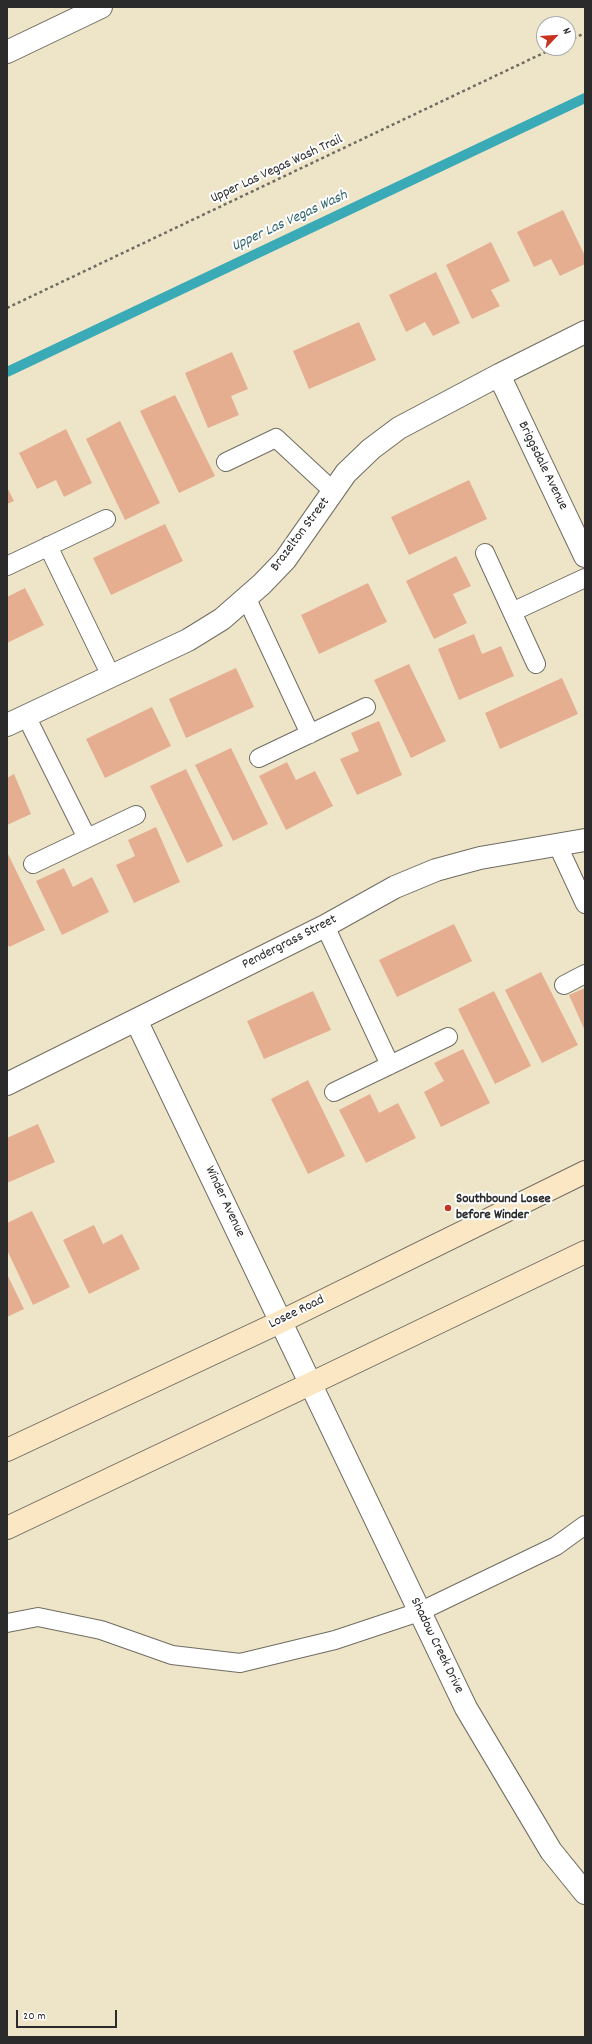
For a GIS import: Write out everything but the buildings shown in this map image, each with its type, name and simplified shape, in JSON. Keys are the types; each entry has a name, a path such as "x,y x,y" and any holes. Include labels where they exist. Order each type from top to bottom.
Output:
{"main road":[{"name":"Losee Road","path":"7,1450 280,1322 585,1172"},
{"path":"7,1528 585,1252"}],"street":[{"path":"7,52 101,7"},
{"name":"Brazelton Street","path":"17,720 188,640 222,619 285,560 346,473 370,449 400,428 499,375 585,332"},
{"name":"Briggsdale Avenue","path":"499,375 585,556"},
{"name":"Pendergrass Street","path":"7,1084 325,926 395,887 436,870 480,858 558,846 585,840"},
{"name":"Winder Avenue","path":"136,1020 310,1384"},
{"name":"Shadow Creek Drive","path":"310,1384 466,1708 551,1851 585,1893"}],"lane":[{"path":"226,462 276,438 333,491"},
{"path":"7,566 106,519"},
{"path":"48,546 111,676"},
{"path":"485,554 536,664"},
{"path":"512,612 585,578"},
{"path":"246,597 310,734"},
{"path":"259,758 366,707"},
{"path":"17,720 86,838"},
{"path":"33,864 136,815"},
{"path":"558,846 585,904"},
{"path":"325,926 390,1065"},
{"path":"564,985 585,974"},
{"path":"334,1092 448,1037"},
{"path":"7,1623 38,1617 101,1630 172,1655 240,1663 335,1640 419,1612 556,1546 585,1525"}],"path":[{"name":"Upper Las Vegas Wash Trail","path":"7,308 537,56"}],"waterway":[{"name":"Upper Las Vegas Wash","path":"7,372 585,98"}],"place":[{"name":"Southbound Losee before Winder","path":"448,1208"}]}
